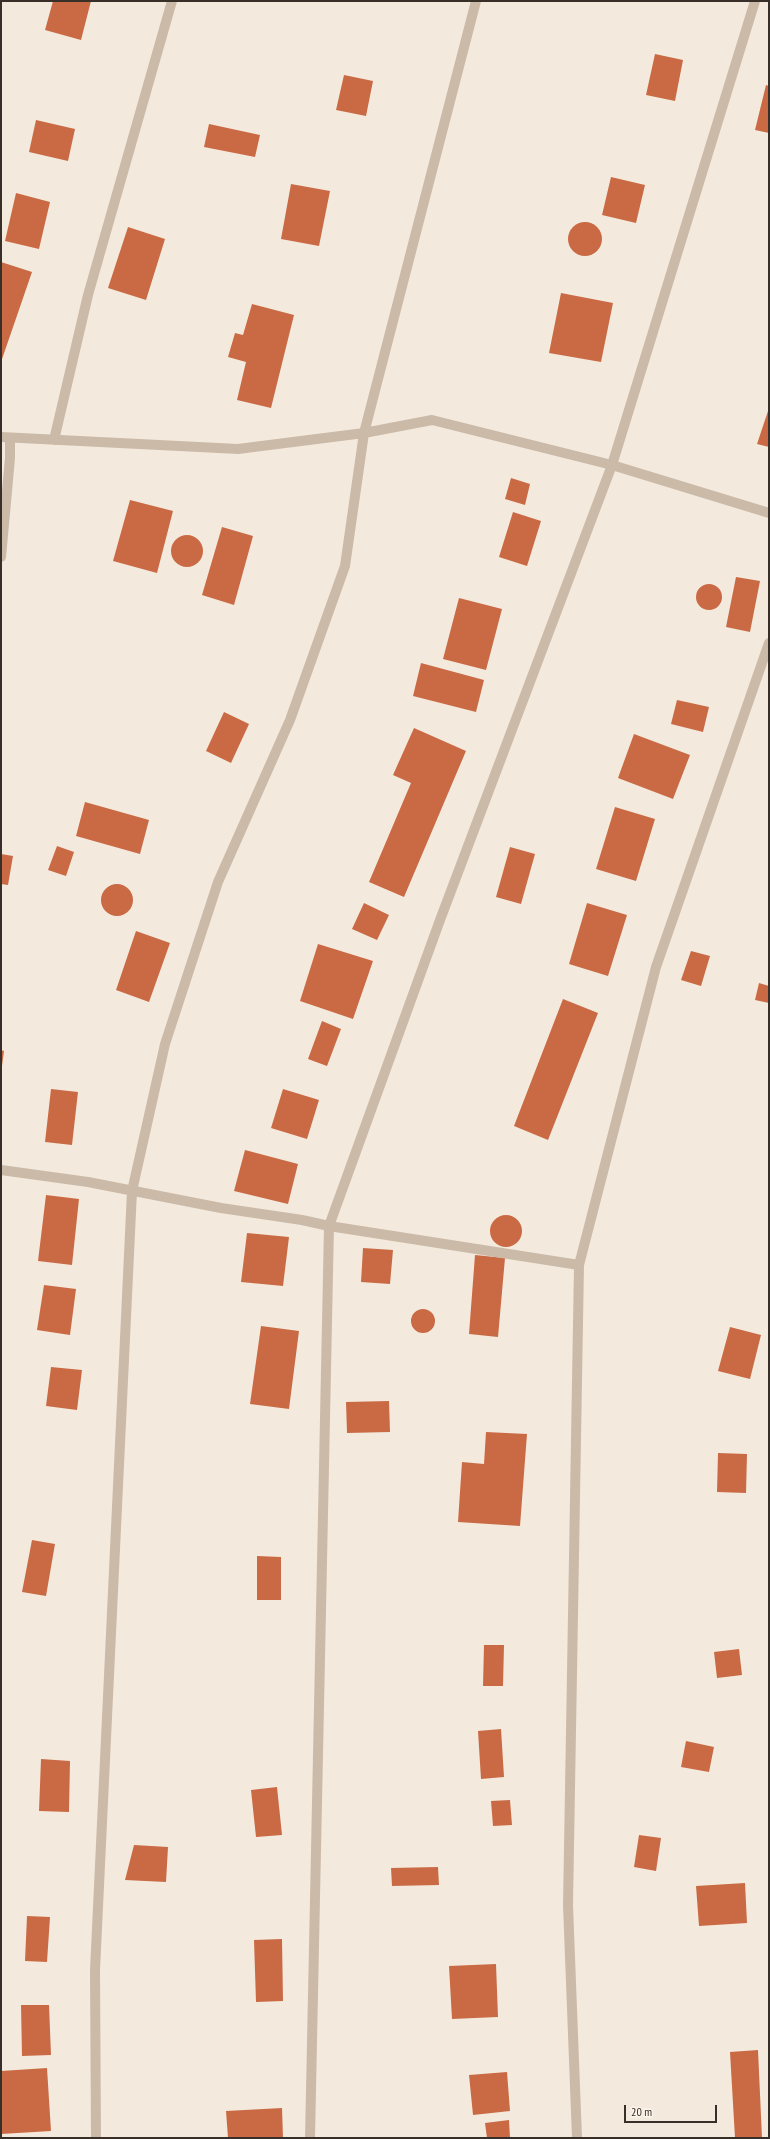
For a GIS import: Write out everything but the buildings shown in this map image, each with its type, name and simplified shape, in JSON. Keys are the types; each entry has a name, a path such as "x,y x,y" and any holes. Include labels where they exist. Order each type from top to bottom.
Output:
{"street":[{"path":"54,440 88,295 172,1"},
{"path":"96,2138 95,1970 132,1191 165,1044 218,882 290,720 345,566 364,433 476,1"},
{"path":"310,2138 329,1226 440,920 612,465 755,1"},
{"path":"1,557 10,458 6,437 238,449 364,433 432,420 612,465 769,513"},
{"path":"577,2138 568,1905 579,1265 656,967 769,643"},
{"path":"1,1170 88,1182 329,1226 579,1265"}]}
